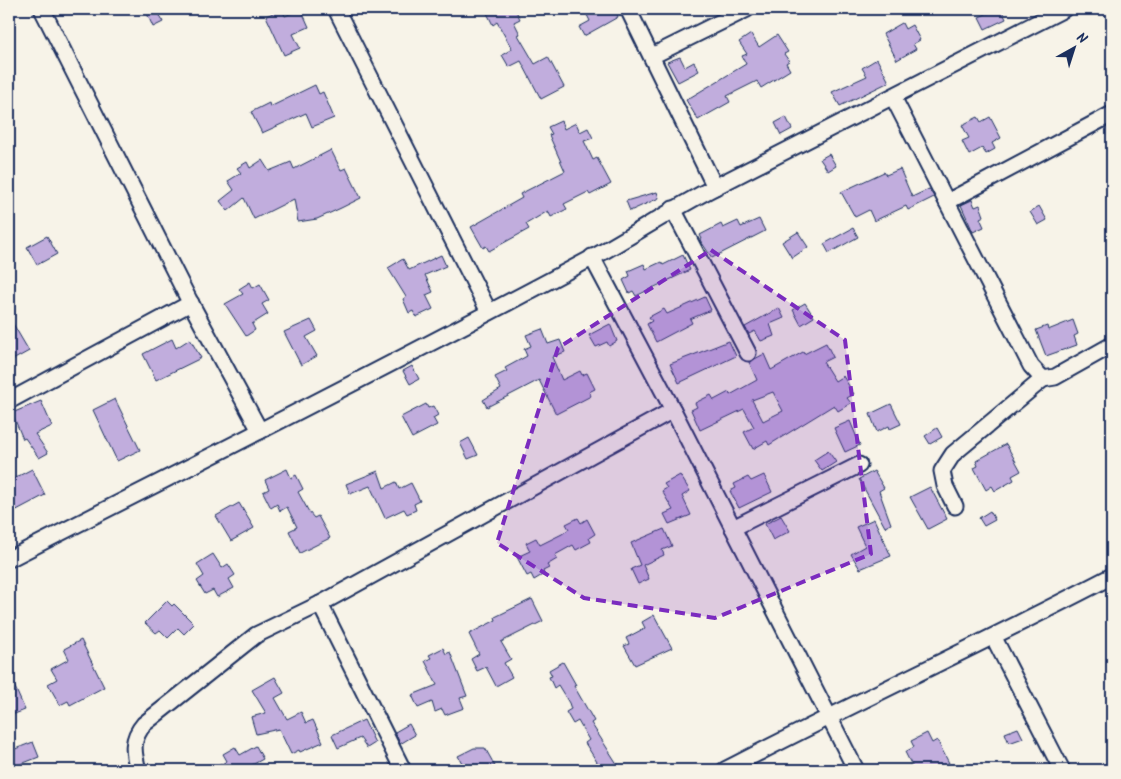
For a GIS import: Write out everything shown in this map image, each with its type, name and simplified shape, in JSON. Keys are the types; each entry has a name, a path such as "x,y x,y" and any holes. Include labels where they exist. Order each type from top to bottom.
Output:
{"street":[{"path":"42,9 191,303 260,430"},
{"path":"336,9 489,312"},
{"path":"628,9 715,187"},
{"path":"652,56 747,9"},
{"path":"9,559 489,312 592,257 672,209 1064,9"},
{"path":"893,97 1031,366 1043,379"},
{"path":"947,202 1112,114"},
{"path":"672,209 748,353"},
{"path":"592,257 673,410 856,770"},
{"path":"9,401 191,303"},
{"path":"955,506 945,486 942,471 953,454 1043,379 1055,377 1112,345"},
{"path":"138,770 133,745 136,734 144,724 256,635 320,604 673,410"},
{"path":"733,528 858,465"},
{"path":"725,770 827,716 994,638 1112,576"},
{"path":"320,604 403,770"},
{"path":"994,638 1062,770"}],"highlighted area":[{"path":"711,250 845,340 871,554 715,618 584,598 497,543 558,348"}],"building":[{"path":"145,9 157,9 163,22 153,27"},
{"path":"282,9 285,16 301,9 309,27 293,34 300,48 284,55 266,16"},
{"path":"494,9 515,9 520,19 514,22 520,34 518,35 535,64 548,57 564,87 541,99 521,61 509,67 502,55 512,49 497,22 493,25 487,13"},
{"path":"584,9 615,9 618,17 584,36 579,27 590,21"},
{"path":"1001,9 1006,19 985,29 979,17"},
{"path":"902,23 905,29 912,25 920,40 913,44 916,49 897,60 883,34"},
{"path":"751,34 759,47 777,35 788,52 784,54 789,61 786,63 790,70 761,88 757,81 727,96 730,102 698,120 686,100 746,64 742,56 747,54 739,42"},
{"path":"680,57 685,67 694,62 699,71 678,82 667,62"},
{"path":"877,59 889,82 840,106 832,92 867,76 862,68"},
{"path":"315,85 319,94 323,92 334,118 312,127 306,113 262,133 251,112 269,103 270,107"},
{"path":"786,117 792,129 781,135 775,123"},
{"path":"978,117 981,122 990,117 1001,138 992,143 995,149 986,154 982,148 969,155 962,141 969,138 962,125"},
{"path":"561,121 564,129 576,123 580,132 588,128 593,138 584,141 593,160 597,158 611,184 590,195 588,192 564,204 567,209 551,217 548,211 526,224 529,229 489,251 486,246 483,248 471,227 522,198 520,194 565,171 549,135 552,134 548,127"},
{"path":"331,150 341,170 346,168 361,198 341,208 317,219 298,222 294,199 254,219 244,198 228,211 220,201 234,190 228,181 241,173 237,168 247,162 250,168 262,160 269,171 291,162 294,169"},
{"path":"829,154 836,166 828,171 820,159"},
{"path":"900,169 912,197 929,189 934,197 908,210 906,206 874,221 869,210 855,217 841,192 884,172 886,175"},
{"path":"657,192 659,198 630,211 626,201"},
{"path":"972,200 975,207 980,205 984,216 980,218 984,227 973,232 961,205"},
{"path":"1039,206 1047,220 1038,225 1030,212"},
{"path":"759,219 765,231 712,258 700,240 702,239 700,235 721,224 723,228 738,221 741,227"},
{"path":"853,228 858,237 829,253 824,244"},
{"path":"798,232 808,247 792,258 782,242"},
{"path":"47,236 57,254 37,265 27,247"},
{"path":"441,255 446,266 425,275 433,292 426,295 433,309 416,317 413,311 409,313 403,299 406,297 388,268 403,259 409,270"},
{"path":"683,255 690,270 636,296 633,291 629,293 623,280 630,276 628,271 644,264 646,269 661,262 663,265"},
{"path":"250,282 253,288 260,284 269,300 262,304 268,314 252,324 255,330 246,336 225,304 243,294 239,289"},
{"path":"705,297 711,310 690,319 692,323 656,342 647,324 652,321 649,317 664,309 667,314"},
{"path":"805,303 814,317 801,325 793,310"},
{"path":"779,308 784,318 770,324 774,336 761,341 755,331 749,334 745,327"},
{"path":"9,317 29,351 9,362"},
{"path":"311,320 317,331 306,337 317,356 301,365 284,332"},
{"path":"1073,320 1078,334 1074,336 1077,345 1046,356 1036,330 1047,326 1048,330"},
{"path":"610,324 617,341 609,346 607,342 596,347 589,335"},
{"path":"542,329 548,344 560,340 565,352 552,357 562,380 580,371 582,375 587,373 595,389 589,392 591,396 556,414 539,380 487,407 483,400 501,389 495,377 507,371 505,368 527,356 524,349 531,346 526,335"},
{"path":"172,339 176,348 190,339 201,358 156,380 143,354"},
{"path":"729,341 736,356 679,383 670,364"},
{"path":"826,343 833,357 823,362 835,381 843,376 854,394 847,398 851,403 838,411 834,405 769,445 767,441 753,449 744,432 754,427 744,409 700,430 691,410 697,407 695,403 711,395 714,400 729,392 730,395 757,380 749,362 764,354 771,370 803,352 804,354","holes":["773,392 783,411 763,421 752,400"]},
{"path":"412,366 419,379 410,384 403,371"},
{"path":"115,399 140,450 117,461 93,410"},
{"path":"41,401 52,426 35,434 48,453 39,458 25,438 23,439 12,413"},
{"path":"426,404 428,408 433,406 438,415 433,418 437,425 412,438 401,417"},
{"path":"891,404 901,424 890,429 889,426 877,432 870,414"},
{"path":"850,421 860,445 845,452 834,428"},
{"path":"937,428 942,437 930,444 925,436"},
{"path":"469,438 478,455 468,459 460,443"},
{"path":"1006,444 1021,471 1012,476 1014,480 995,491 992,486 986,490 974,468 978,466 976,461"},
{"path":"828,451 836,462 822,471 814,460"},
{"path":"32,469 45,495 9,514 9,492 14,490 9,481"},
{"path":"287,469 291,478 296,475 303,489 298,492 314,518 318,516 330,538 300,553 289,531 297,527 287,507 280,511 277,504 271,508 263,492 269,489 265,480"},
{"path":"378,471 384,488 396,482 399,489 411,483 420,501 414,504 416,510 407,514 404,509 385,518 370,486 350,494 346,484"},
{"path":"874,471 884,488 879,491 891,524 885,527 859,479"},
{"path":"680,475 690,491 682,496 691,515 669,524 664,514 673,510 662,491 667,488 664,484"},
{"path":"764,475 772,492 739,508 730,491 736,488 734,484 748,477 751,481"},
{"path":"930,487 947,519 928,529 910,497"},
{"path":"239,503 254,528 231,541 216,516"},
{"path":"990,511 995,520 984,526 979,518"},
{"path":"781,516 790,531 773,540 765,524"},
{"path":"578,518 581,523 587,519 595,534 589,538 591,542 576,550 573,545 555,555 557,559 547,565 549,568 543,571 544,574 534,580 531,574 527,576 517,557 530,551 526,543 536,538 540,545 562,534 569,529 566,524"},
{"path":"874,519 891,556 860,569 851,554 865,546 856,527"},
{"path":"664,529 672,546 662,550 664,555 643,565 649,579 638,584 631,569 640,565 631,543"},
{"path":"213,554 222,568 228,564 235,575 229,579 234,588 217,597 213,590 205,594 197,581 204,576 197,564"},
{"path":"532,599 543,621 501,642 511,659 504,663 512,677 496,686 486,667 477,671 471,659 479,654 469,634 496,620 495,617"},
{"path":"167,601 172,606 174,604 194,624 184,634 178,628 168,638 160,630 156,633 145,623"},
{"path":"654,615 672,648 635,665 624,646 629,644 626,638 645,628 642,622"},
{"path":"81,640 104,687 70,705 68,701 60,705 48,684 57,679 51,669 69,659 64,649"},
{"path":"443,648 446,654 450,652 467,696 460,698 464,708 445,715 442,709 435,712 432,702 418,708 412,695 437,685 425,661 431,658 429,655"},
{"path":"563,662 594,721 591,723 621,770 602,770 585,743 589,740 578,721 573,724 566,712 571,709 569,703 558,685 554,688 549,677 552,676 549,670"},
{"path":"9,674 25,710 9,716"},
{"path":"275,677 284,693 275,698 287,719 301,712 306,723 313,720 323,742 291,754 279,729 256,734 251,717 266,713 252,690"},
{"path":"364,720 375,743 367,748 360,738 338,748 332,735"},
{"path":"409,724 415,735 400,744 395,732"},
{"path":"1018,728 1023,738 1009,743 1005,733"},
{"path":"927,733 932,743 937,740 949,763 943,766 945,770 914,770 905,752 914,747 911,741"},
{"path":"33,742 39,757 16,766 10,751"},
{"path":"256,746 263,759 252,765 255,770 211,770 227,761 223,754 235,747 240,755"},
{"path":"474,748 485,748 495,766 466,770 458,756"}]}
